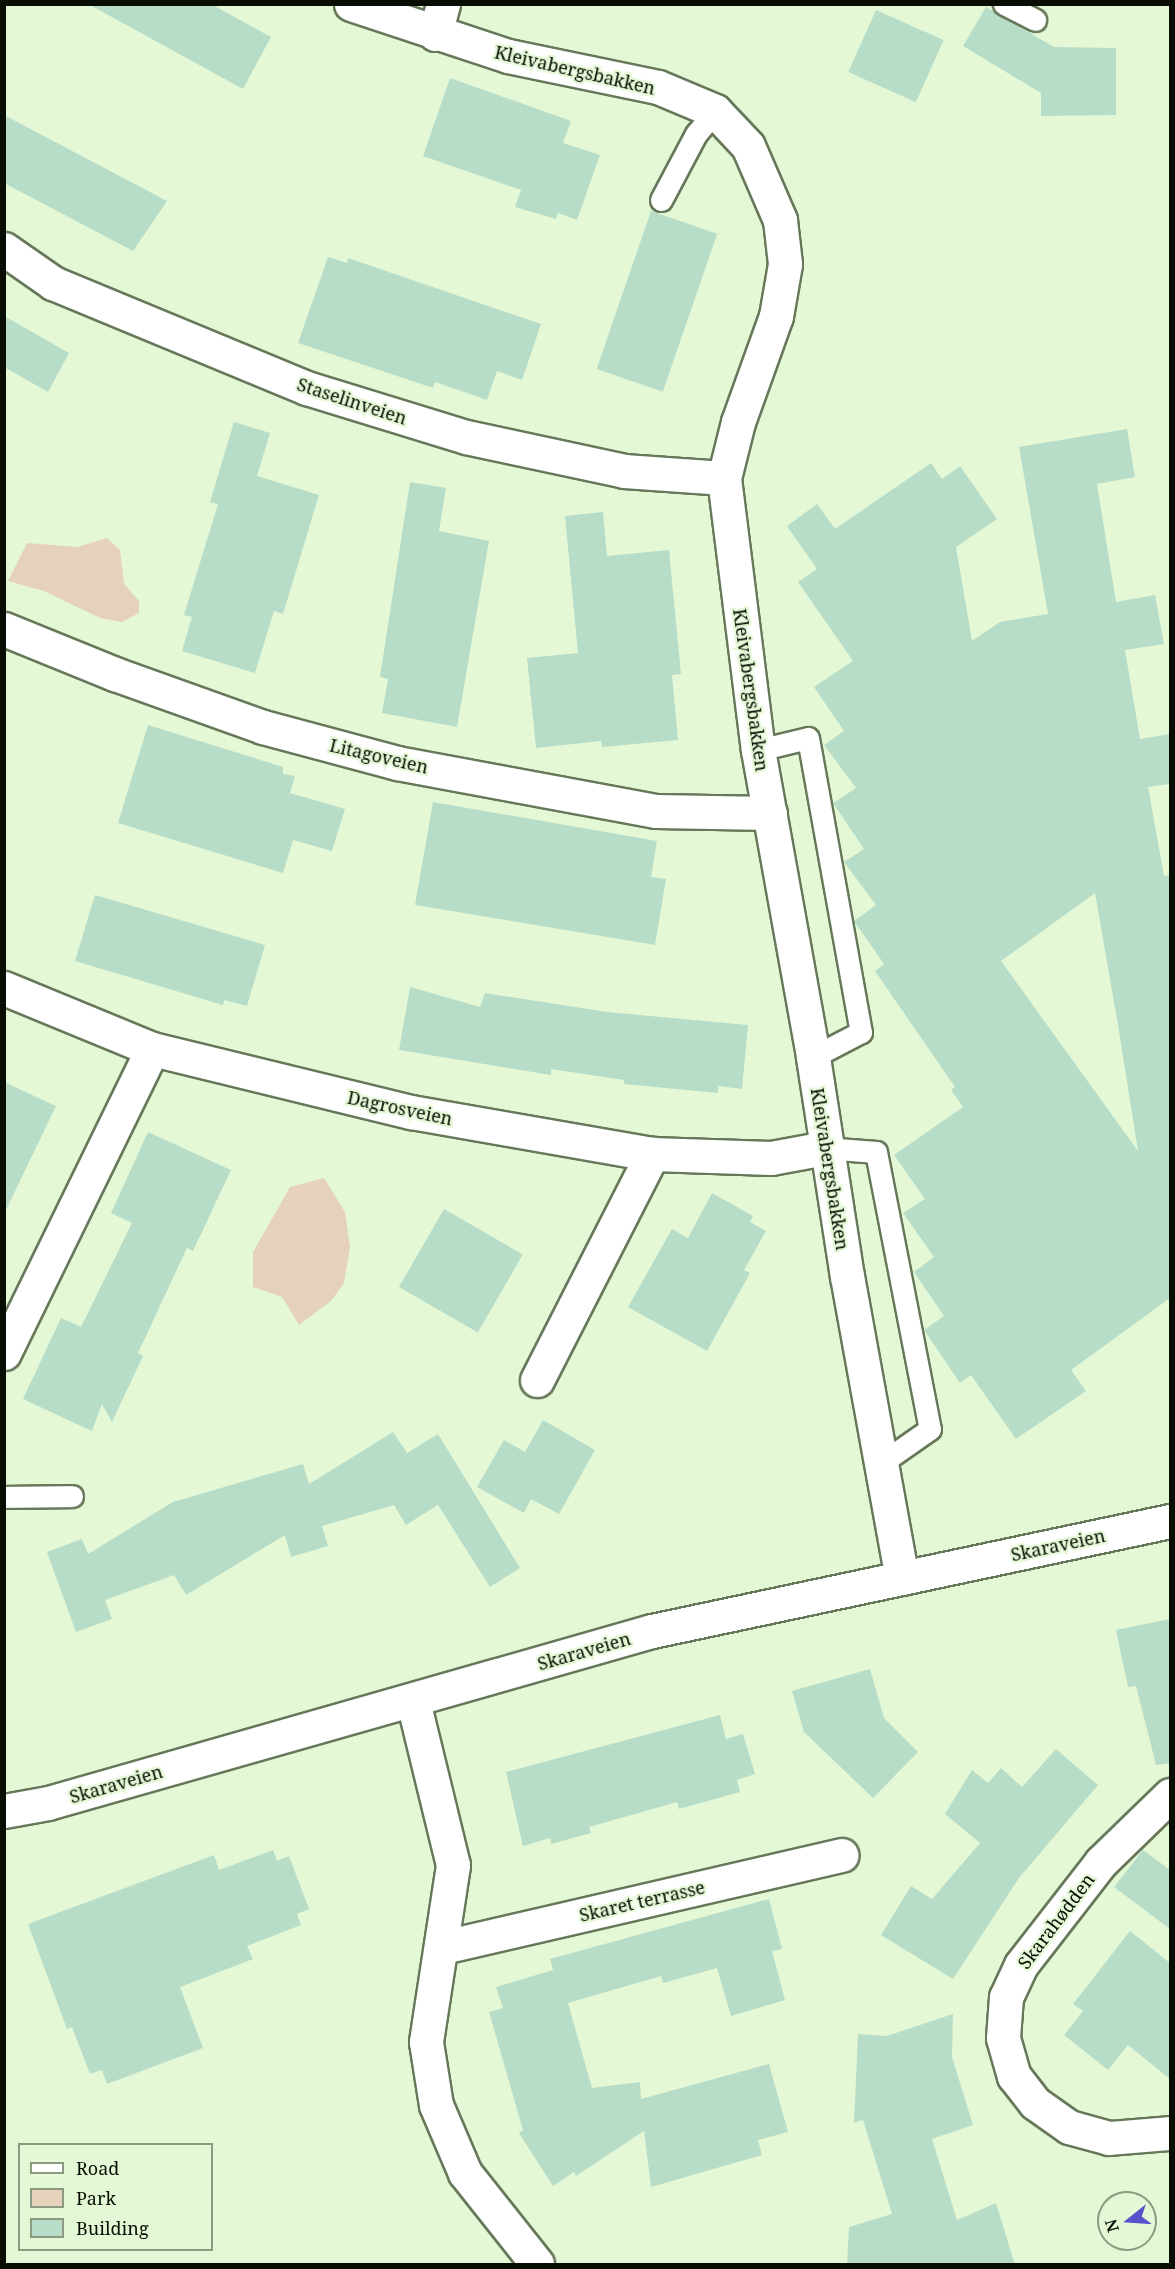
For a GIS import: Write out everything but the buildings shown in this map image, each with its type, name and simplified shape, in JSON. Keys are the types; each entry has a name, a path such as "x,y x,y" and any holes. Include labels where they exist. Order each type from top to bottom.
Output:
{"street":[{"name":"Kleivabergsbakken","path":"351,4 439,19 508,56 658,87 714,111 748,146 767,184 780,220 785,264 776,316 738,422 724,478 758,750 813,1057 825,1148 902,1578"},
{"name":"Staselinveien","path":"4,249 53,283 307,388 466,437 624,471 724,478"},
{"name":"Litagoveien","path":"4,629 115,674 262,727 397,763 656,811 770,813"},
{"name":"Dagrosveien","path":"4,988 152,1049 411,1112 652,1154 771,1158 825,1148"},
{"path":"4,1353 152,1049"},
{"path":"537,1380 652,1154"},
{"name":"Skaraveien","path":"4,1812 48,1803 413,1701 652,1631 1170,1521"},
{"path":"413,1701 453,1865 426,2042 436,2106 465,2173 537,2265"},
{"name":"Skarahødden","path":"1170,1795 1101,1862 1021,1965 1006,1997 1003,2038 1014,2076 1035,2103 1069,2127 1109,2138 1170,2133"},
{"name":"Skaret terrasse","path":"442,1947 842,1855"}],"lane":[{"path":"1004,4 1035,20"},
{"path":"661,200 696,134 714,111"},
{"path":"758,750 808,738 861,1032 813,1057"},
{"path":"825,1148 876,1152 930,1430 880,1464"},
{"path":"4,1497 72,1496"}],"green space":[{"path":"107,538 120,550 124,584 139,601 139,613 122,622 100,618 44,591 8,581 27,543 77,547"},
{"path":"324,1178 345,1212 350,1247 344,1283 331,1301 299,1325 282,1297 253,1287 253,1252 290,1187"}]}
